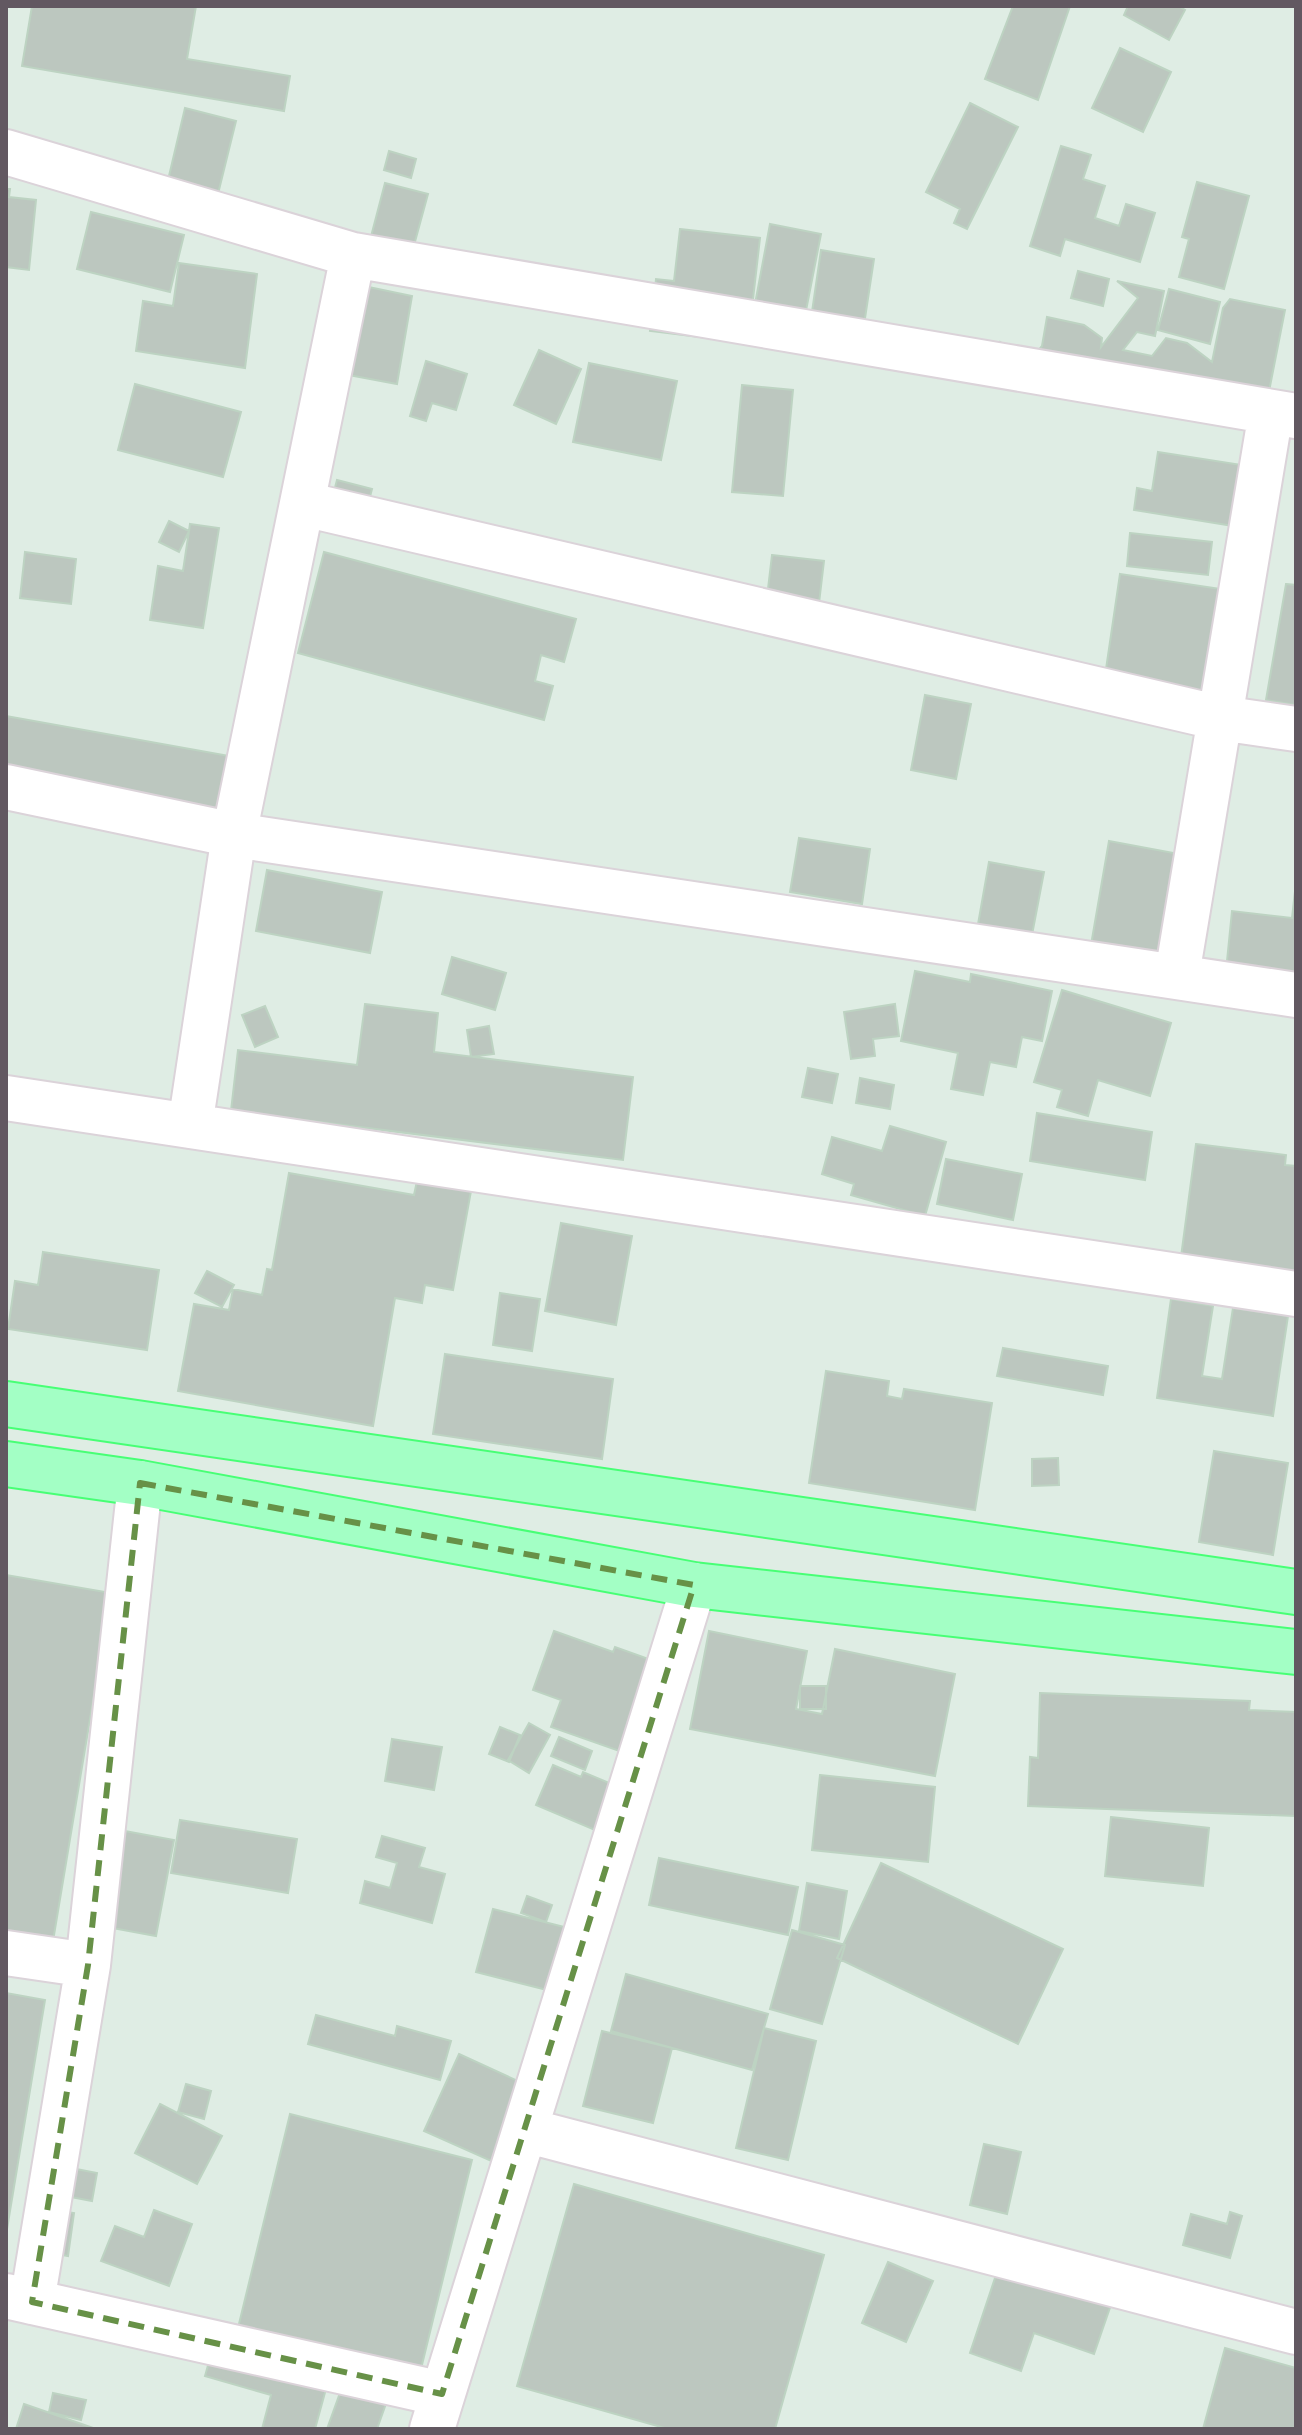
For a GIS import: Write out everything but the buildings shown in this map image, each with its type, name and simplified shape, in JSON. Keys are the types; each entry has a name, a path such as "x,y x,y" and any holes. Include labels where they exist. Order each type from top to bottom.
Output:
{"main road":[{"path":"6,1404 1296,1592"},
{"path":"6,1464 140,1483 694,1585 1296,1652"}],"street":[{"path":"6,152 353,255 1283,414 1220,718 1177,975"},
{"path":"190,1126 234,835 353,255"},
{"path":"304,504 1220,718 1296,729"},
{"path":"6,787 234,835 1296,995"},
{"path":"6,1098 1296,1294"},
{"path":"140,1483 88,1965 19,2299 437,2412 694,1585"},
{"path":"6,1953 88,1965"},
{"path":"525,2130 1296,2332"}],"highlighted area":[{"path":"140,1483 694,1585 442,2394 32,2302 88,1965"}]}
